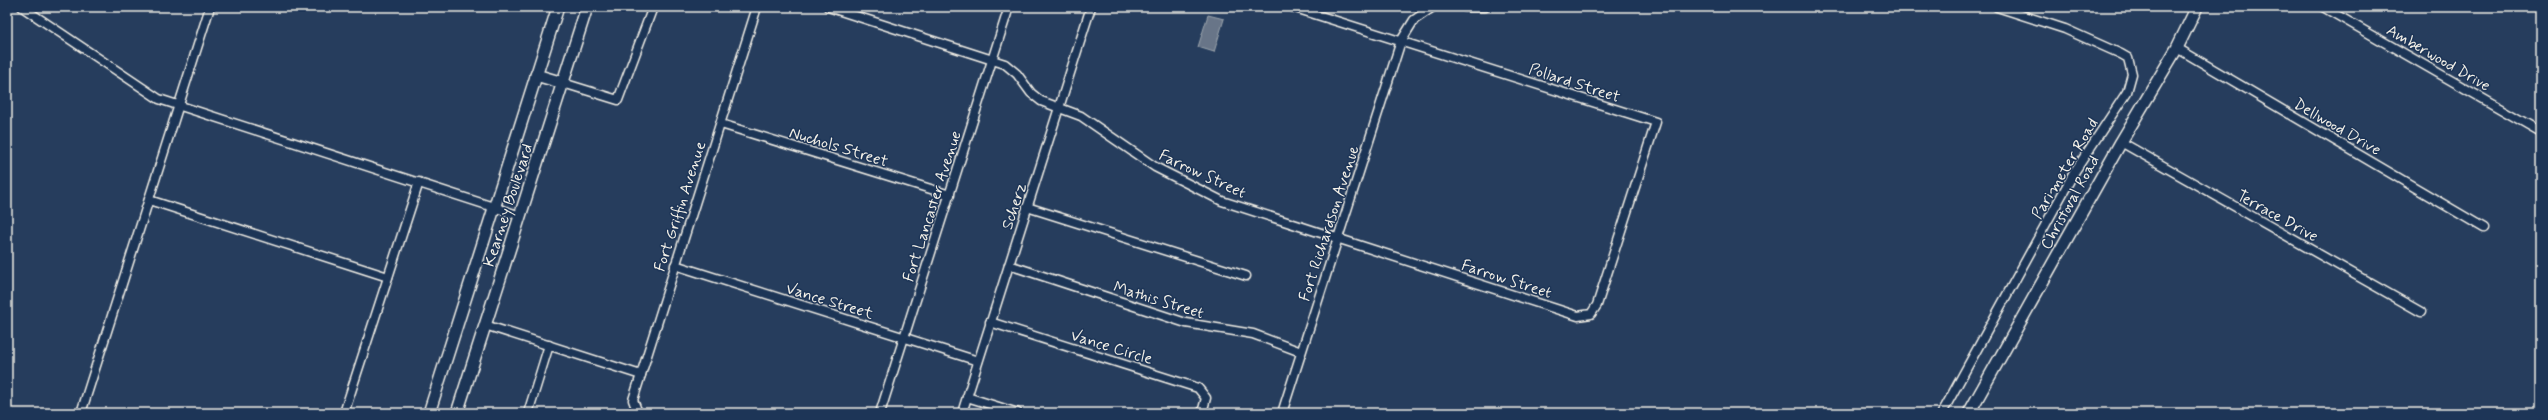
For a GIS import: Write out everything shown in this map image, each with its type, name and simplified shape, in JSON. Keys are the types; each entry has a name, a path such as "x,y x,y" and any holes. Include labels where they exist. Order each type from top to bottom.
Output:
{"street":[{"path":"22,7 151,95 178,106 419,182 521,216"},
{"path":"81,413 210,7"},
{"name":"Kearney Boulevard","path":"429,413 493,207 558,7"},
{"name":"Kearney Boulevard","path":"457,413 587,7"},
{"path":"536,75 618,100 653,7"},
{"name":"Fort Griffin Avenue","path":"638,413 633,400 757,7"},
{"name":"Farrow Street","path":"828,7 992,60 1012,68 1035,97 1089,121 1148,163 1200,191 1254,212 1578,316 1591,314"},
{"name":"Fort Lancaster Avenue","path":"880,413 1009,7"},
{"name":"Scherz","path":"962,413 1091,7"},
{"name":"Pollard Street","path":"1292,7 1656,122 1597,305 1591,314"},
{"name":"Fort Richardson Avenue","path":"1282,413 1401,41 1414,20 1433,7"},
{"path":"1465,7 1485,7"},
{"name":"Parimeter Road","path":"1942,413 2075,171 2122,101 2131,82 2132,74 2128,58 2121,54 2064,30 1997,7"},
{"name":"Christoval Road","path":"1969,413 2121,142 2177,48 2197,7"},
{"name":"Amberwood Drive","path":"2323,7 2541,132"},
{"name":"Dellwood Drive","path":"2177,48 2484,228"},
{"name":"Nuchols Street","path":"721,124 950,195"},
{"name":"Terrace Drive","path":"2121,142 2421,312"},
{"path":"344,413 419,182"},
{"path":"149,200 388,277"},
{"path":"1027,207 1246,276"},
{"name":"Mathis Street","path":"1009,265 1186,324 1253,334 1301,352"},
{"name":"Vance Street","path":"675,266 978,361"},
{"name":"Vance Circle","path":"990,322 1198,388 1206,398 1202,413"},
{"path":"485,325 641,375"},
{"path":"528,413 549,345"},
{"path":"967,397 1018,413"}],"water":[{"path":"1208,15 1224,19 1214,52 1198,47"}]}
